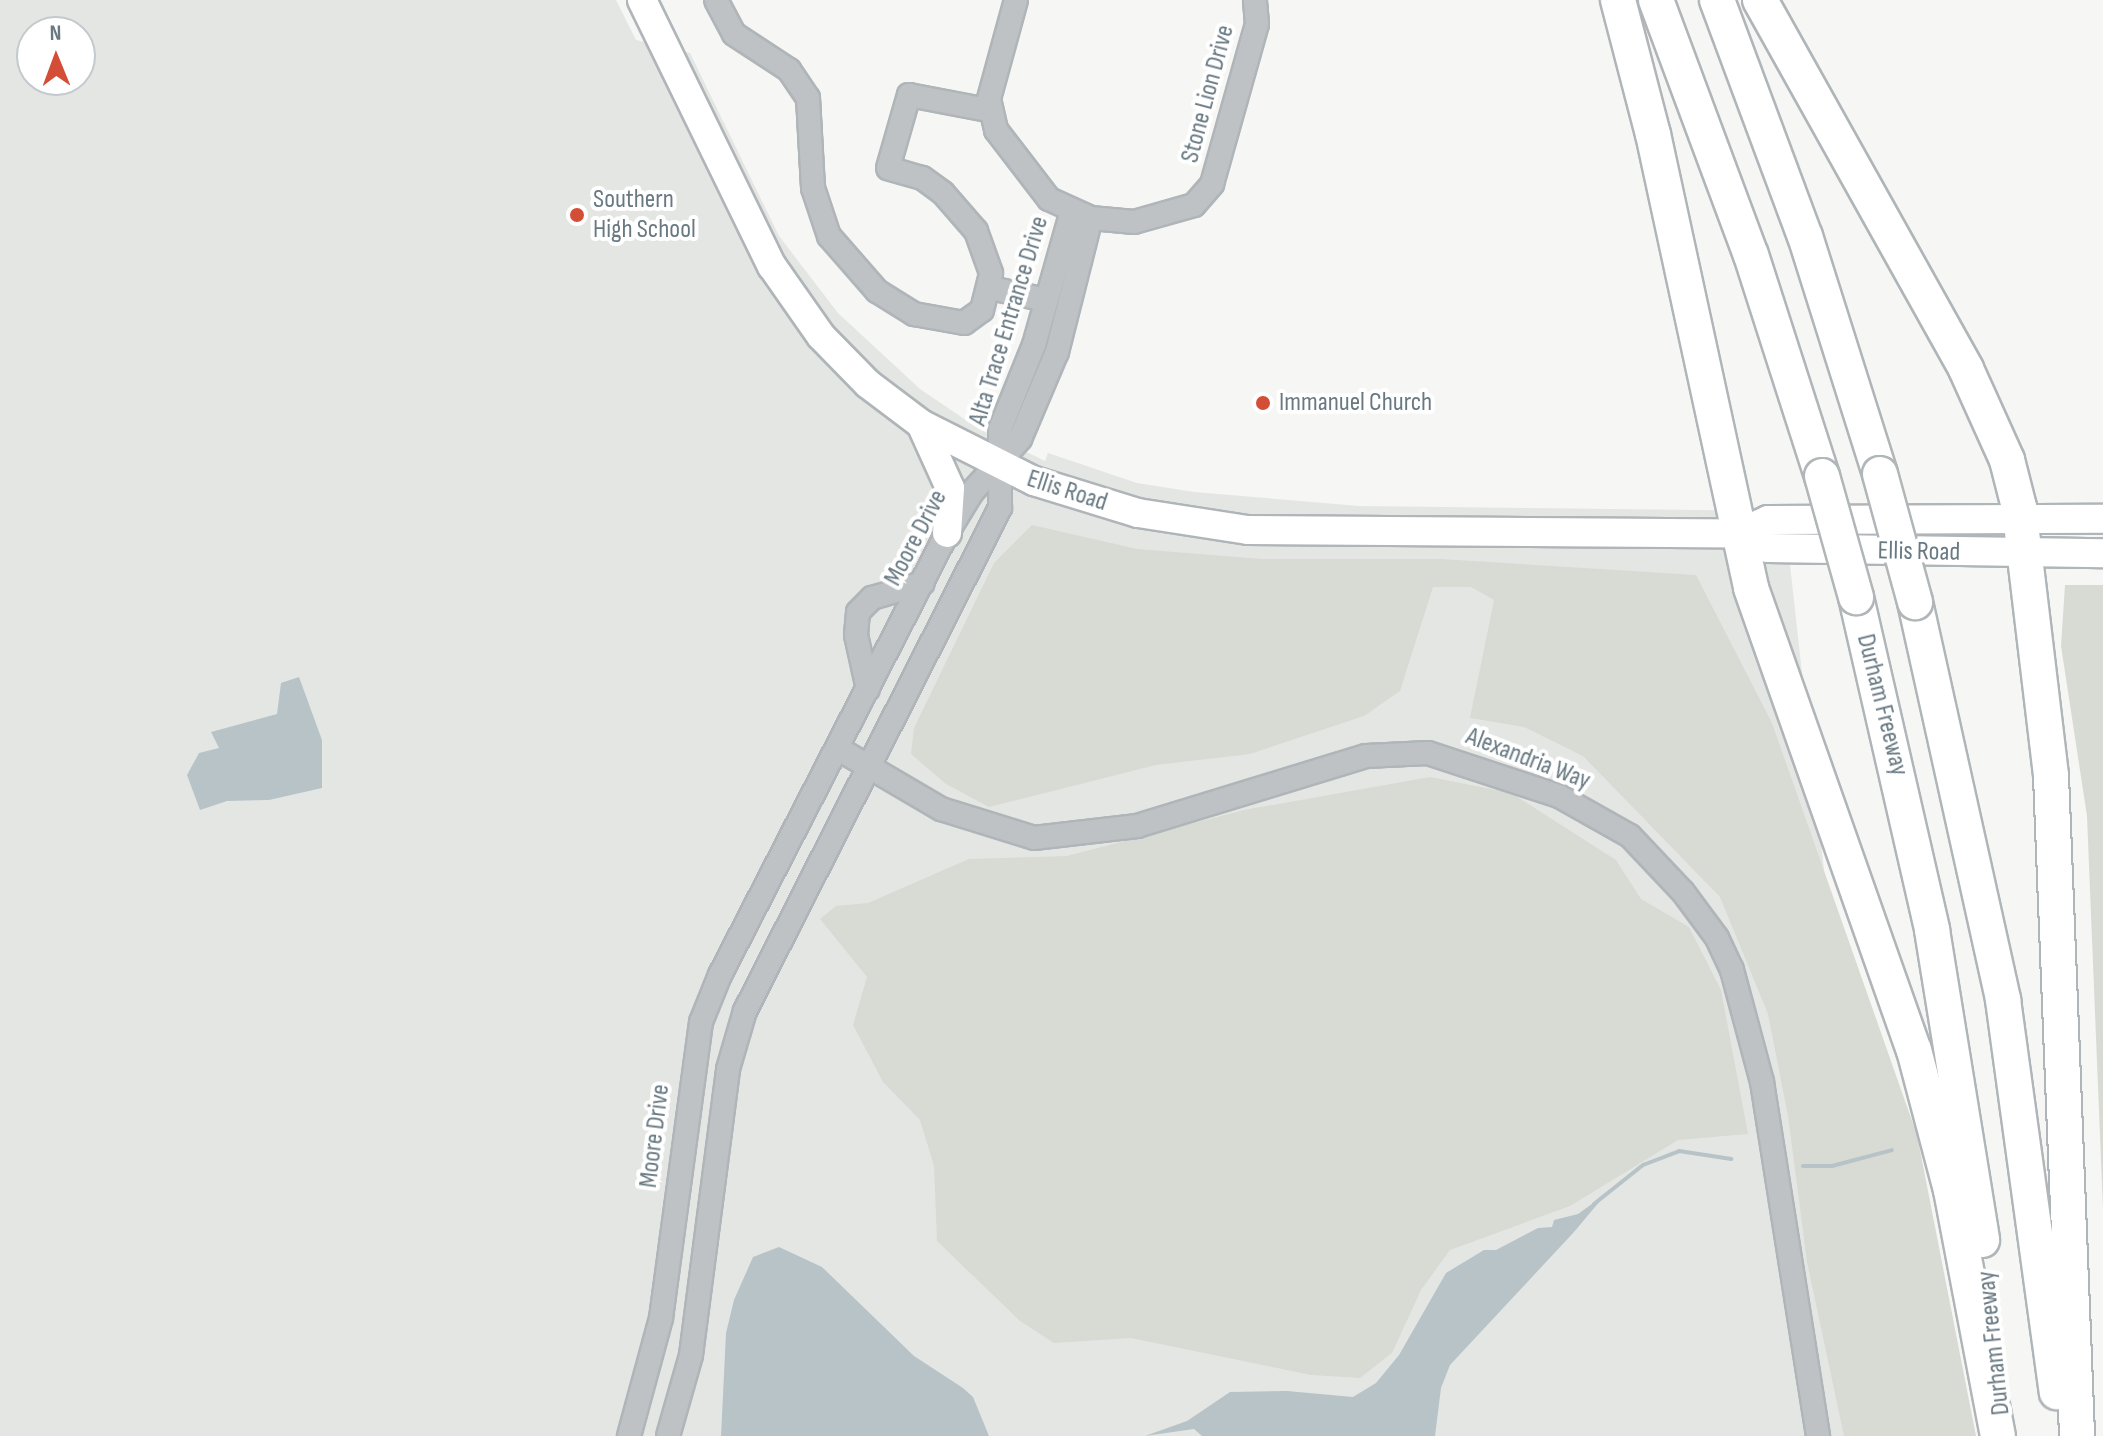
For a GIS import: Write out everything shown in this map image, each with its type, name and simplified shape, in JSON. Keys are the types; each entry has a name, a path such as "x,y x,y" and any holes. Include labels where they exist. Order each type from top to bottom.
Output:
{"highway":[{"path":"1618,0 1653,134 1759,614 1914,1050 1951,1190 2001,1436"},
{"name":"Durham Freeway","path":"1656,0 1747,242 1822,476 1856,597 1910,823 1947,1010 1975,1183 2001,1436"},
{"path":"1717,0 1796,210 1880,474 1915,602 1972,840 2005,1013 2039,1232 2061,1436"},
{"path":"1760,0 1966,369 2007,460 2021,517 2028,554 2051,776 2077,1436"}],"main road":[{"name":"Ellis Road","path":"642,0 792,298 868,384 921,424 999,467 1117,507 1234,529 1739,533 1768,520 2103,519"},
{"path":"921,424 950,488 947,533"},
{"name":"Ellis Road","path":"1739,533 1768,548 2103,553"}],"street":[{"path":"716,0 734,34 789,70 803,89 810,110 810,162 819,211 842,256 864,279 904,310 956,324 982,310 991,288 989,262 976,231 933,184 888,168 909,95 988,110"},
{"path":"1016,0 988,110 996,130 1042,191 1082,215"},
{"name":"Stone Lion Drive","path":"1082,215 1152,219 1194,205 1204,196 1227,139 1257,24 1255,0"},
{"name":"Alta Trace Entrance Drive","path":"999,467 1000,429 1046,300 1082,215"},
{"name":"Alta Trace Entrance Drive","path":"999,467 1020,439 1057,352 1082,215"},
{"path":"991,288 1046,300"},
{"path":"668,1436 700,1303 725,1087 737,1034 752,992 871,768 1000,508 999,467"},
{"name":"Moore Drive","path":"629,1436 661,1318 701,1022 720,975 947,533 972,492 999,467"},
{"path":"868,689 856,635 858,612 872,598 923,583"},
{"name":"Alexandria Way","path":"837,748 941,809 1034,838 1137,826 1366,756 1428,753 1559,796 1630,836 1683,892 1717,938 1732,970 1762,1082 1818,1436"}],"shaded area":[{"path":"0,0 616,0 636,40 690,53 779,236 838,313 920,389 979,429 1045,461 1048,453 1137,483 1194,492 1359,506 1784,511 1887,1436 0,1436"},
{"path":"1032,525 1137,549 1262,559 1441,559 1696,575 1772,723 1917,1135 1976,1436 1844,1436 1807,1262 1788,1116 1768,1014 1720,897 1583,756 1524,727 1470,718 1494,600 1471,587 1433,587 1400,691 1364,716 1250,754 1156,765 989,807 946,784 911,754 914,728 994,563"},
{"path":"2065,585 2103,585 2103,1209 2087,816 2061,646"},
{"path":"299,677 322,740 322,788 269,800 227,801 200,810 187,775 199,753 219,748 211,732 277,714 281,683"},
{"path":"1430,777 1511,793 1616,860 1641,899 1689,927 1721,990 1748,1134 1678,1140 1570,1206 1450,1250 1421,1290 1392,1353 1360,1378 1311,1375 1131,1338 1054,1343 1020,1321 937,1241 934,1166 920,1120 883,1082 853,1025 867,977 820,919 836,906 868,903 969,859 1067,856 1244,810"},
{"path":"1600,1201 1574,1232 1450,1365 1441,1388 1435,1436 1202,1436 1194,1429 1145,1436 1187,1421 1230,1392 1287,1391 1353,1397 1376,1383 1399,1355 1446,1273 1484,1250 1496,1250 1538,1228 1552,1227 1554,1220 1578,1214"},
{"path":"779,1247 822,1267 914,1356 973,1397 989,1436 721,1436 726,1333 734,1300 753,1257"}],"waterway":[{"path":"1803,1166 1832,1166 1892,1150"},
{"path":"1594,1204 1643,1165 1679,1151 1731,1159"}],"place":[{"name":"Southern High School","path":"577,215"},
{"name":"Immanuel Church","path":"1263,403"}]}
